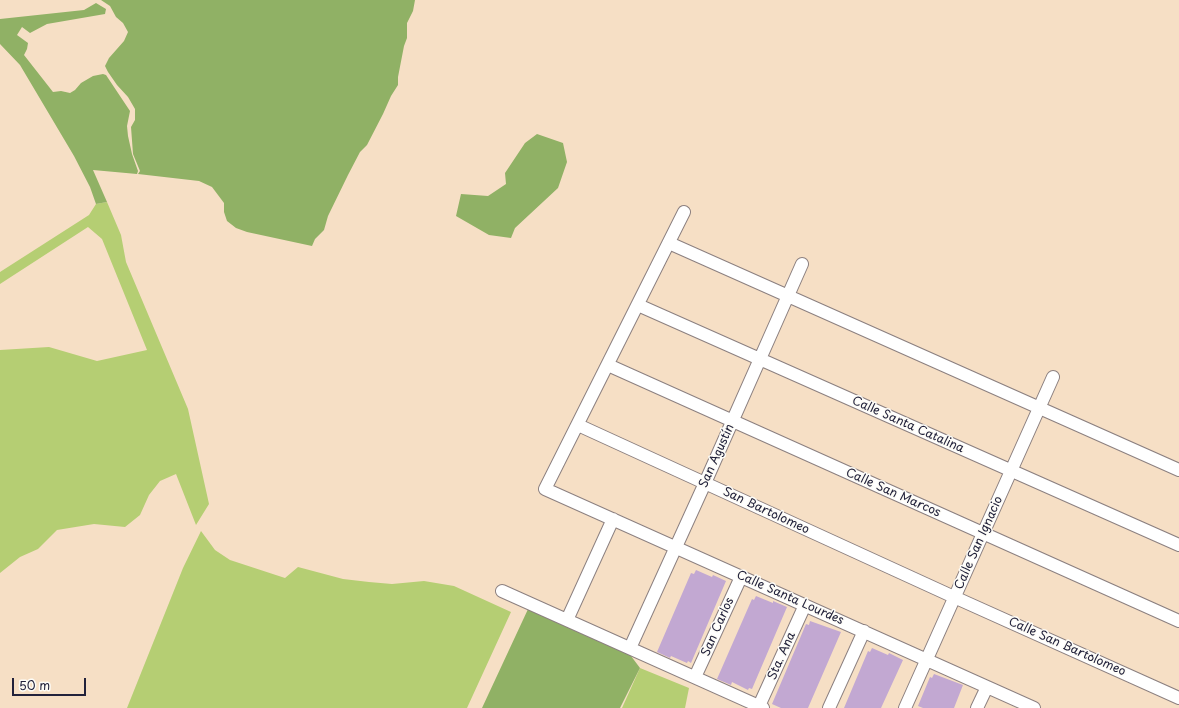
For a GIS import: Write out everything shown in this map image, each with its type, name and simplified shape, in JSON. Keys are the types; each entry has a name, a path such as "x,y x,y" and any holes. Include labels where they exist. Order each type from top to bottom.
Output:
{"street":[{"path":"578,425 684,212"},
{"path":"668,243 1179,470"},
{"name":"San Agustín","path":"630,648 761,360 802,264"},
{"name":"Calle Santa Catalina","path":"638,305 1179,545"},
{"name":"Calle San Marcos","path":"608,365 1179,621"},
{"name":"Calle San Ignacio","path":"905,708 1053,377"},
{"name":"San Bartolomeo","path":"578,425 954,597"},
{"name":"Calle Santa Lourdes","path":"578,425 545,489 1034,708"},
{"path":"567,620 613,519"},
{"name":"San Carlos","path":"695,677 741,576"},
{"path":"502,591 761,707"},
{"name":"Calle San Bartolomeo","path":"954,597 1179,698"},
{"name":"Sta. Ana","path":"761,707 805,605"},
{"path":"829,708 864,632"},
{"path":"977,708 987,687"}],"green space":[{"path":"101,0 415,0 413,11 407,23 407,38 398,77 398,85 367,145 360,152 348,175 328,216 324,230 315,239 312,246 247,232 236,228 227,221 224,212 224,203 212,187 199,181 138,174 140,171 133,154 131,127 135,120 135,109 105,66 109,58 124,41 128,32 123,23 116,17 110,6"},
{"path":"96,3 106,9 105,14 47,24 30,33 22,27 17,35 28,43 24,55 53,92 61,91 70,93 81,83 93,76 103,74 106,75 130,111 127,126 128,136 138,171 137,174 93,170 107,202 96,204 90,187 74,156 20,65 0,44 0,19 84,10"},
{"path":"537,134 563,143 567,162 558,188 515,228 511,238 489,235 456,216 461,194 488,196 506,184 505,173 525,143"},
{"path":"107,202 121,235 126,262 188,409 209,504 196,525 176,474 160,481 149,495 140,515 125,527 94,524 57,530 38,549 20,557 0,573 0,350 49,347 97,361 147,350 102,239 88,227 0,284 0,272 89,215 96,204"},
{"path":"201,531 215,550 230,560 285,578 298,567 343,579 369,582 392,584 424,581 454,586 511,612 467,708 127,708 183,568"},
{"path":"529,607 628,652 640,668 620,708 482,708"},
{"path":"640,668 689,688 685,708 622,708"}],"building":[{"path":"696,570 726,581 691,663 688,661 687,663 657,652 691,573 694,574"},
{"path":"756,596 787,607 752,689 749,688 748,690 732,682 731,685 717,679 752,599 754,600"},
{"path":"810,621 841,632 808,708 781,708 772,704 806,624 809,625"},
{"path":"872,648 888,655 889,653 903,660 881,708 844,708 868,651 870,652"},
{"path":"934,674 963,685 954,708 923,708 918,706 930,677 932,678"}]}
